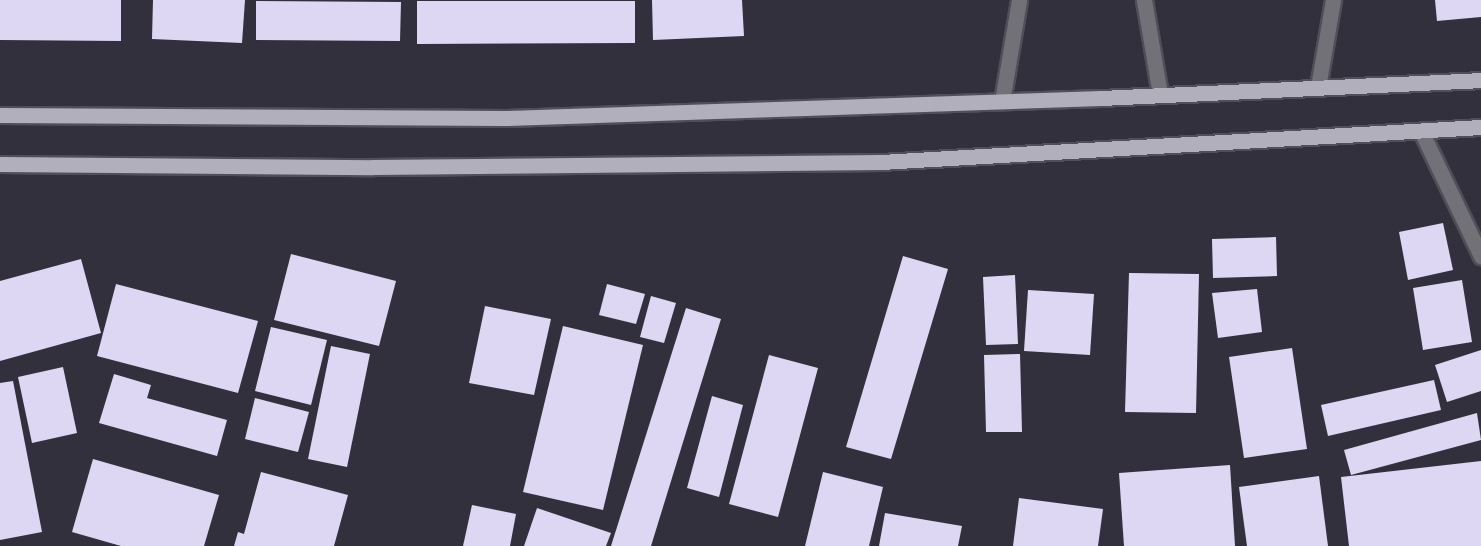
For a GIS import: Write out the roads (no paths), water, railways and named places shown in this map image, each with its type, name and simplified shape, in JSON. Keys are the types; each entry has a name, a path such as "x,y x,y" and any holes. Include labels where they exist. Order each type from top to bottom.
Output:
{"main road":[{"path":"0,115 507,118 1160,95 1481,80"},
{"path":"0,164 384,167 881,162 1481,127"}],"street":[{"path":"1002,101 1019,0"},
{"path":"1144,0 1160,95"},
{"path":"1318,87 1333,0"},
{"path":"1421,131 1481,256"}]}
